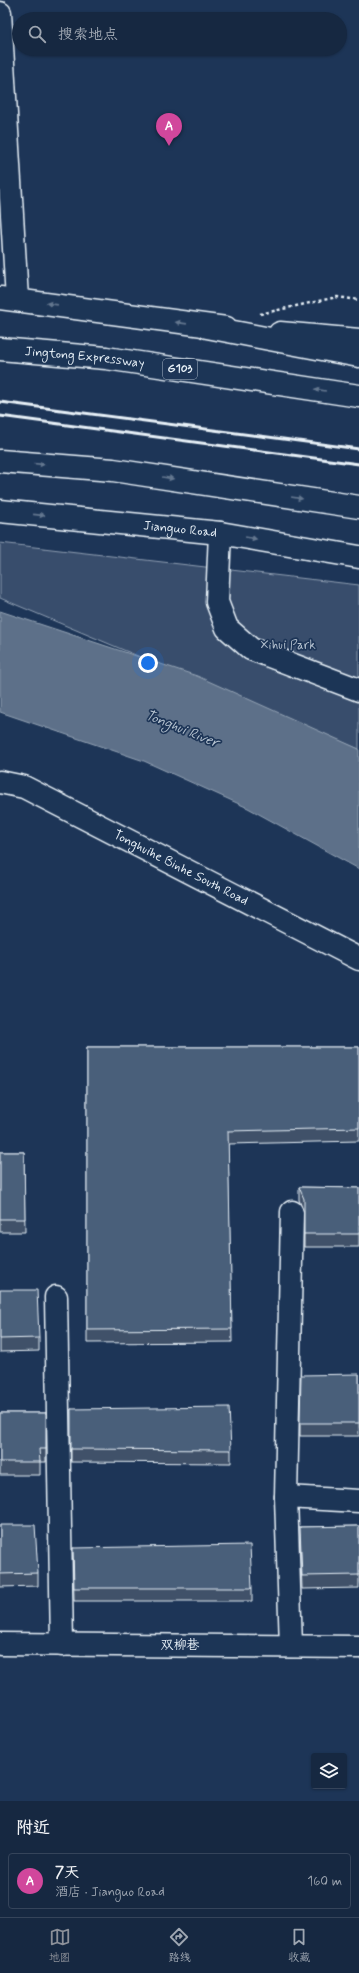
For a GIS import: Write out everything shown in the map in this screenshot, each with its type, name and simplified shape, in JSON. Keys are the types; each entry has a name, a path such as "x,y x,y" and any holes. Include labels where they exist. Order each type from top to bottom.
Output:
{"main road":[{"path":"0,13 9,299 207,327 359,356"},
{"path":"207,327 359,340"},
{"name":"Jingtong Expressway","path":"0,349 106,358 359,396"},
{"path":"0,461 113,470 359,507"},
{"name":"Jianguo Road","path":"0,511 220,533 359,557"},
{"path":"220,533 218,602 227,628 251,648 359,690"},
{"name":"Tonghuihe Binhe South Road","path":"0,782 24,787 359,959"},
{"path":"291,1646 286,1497 292,1212"},
{"path":"56,1296 62,1645"},
{"path":"286,1497 359,1501"},
{"name":"双柳巷","path":"0,1644 359,1647"}],"green space":[{"name":"Xihui Park","path":"0,543 359,585 359,749 0,598"}],"water":[{"name":"Tonghui River","path":"0,611 197,676 359,749 359,869 248,808 144,761 0,712"}],"building":[{"path":"87,1047 359,1047 359,1128 228,1131 232,1329 87,1330"},
{"path":"0,1152 24,1152 25,1219 0,1219"},
{"path":"299,1187 359,1188 359,1234 304,1234 304,1199"},
{"path":"0,1290 37,1290 39,1338 0,1339"},
{"path":"359,1374 359,1423 300,1423 301,1375"},
{"path":"229,1407 231,1450 71,1449 71,1409"},
{"path":"0,1413 46,1413 46,1449 39,1449 40,1462 0,1462"},
{"path":"0,1525 35,1525 38,1573 0,1574"},
{"path":"359,1526 359,1575 302,1576 300,1527"},
{"path":"250,1545 252,1588 74,1588 73,1548"}],"railway":[{"path":"0,402 359,449"},
{"path":"0,416 359,464"}],"place":[{"name":"7天","path":"169,146"}]}
